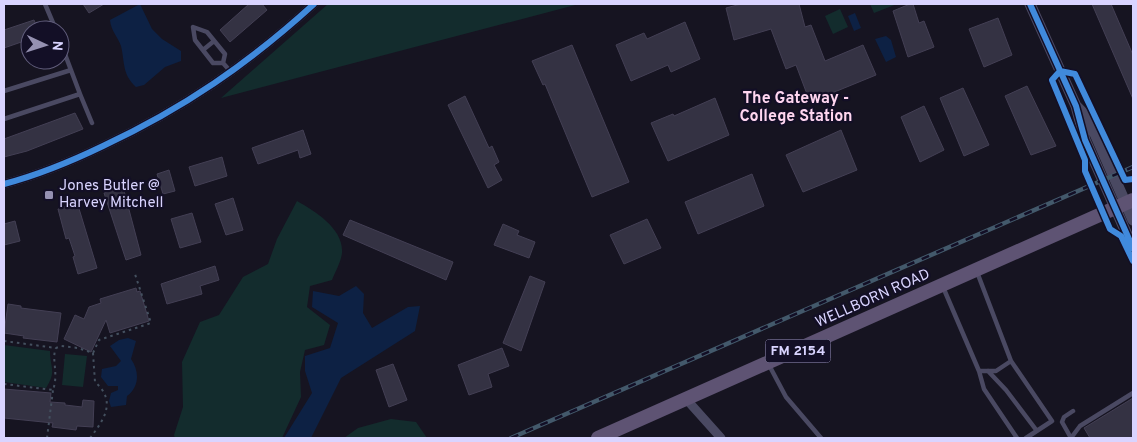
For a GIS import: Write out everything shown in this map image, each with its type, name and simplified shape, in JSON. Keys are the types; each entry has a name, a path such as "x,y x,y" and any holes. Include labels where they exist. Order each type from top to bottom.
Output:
{"main road":[{"name":"WELLBORN ROAD","path":"598,438 1125,204"}],"street":[{"path":"4,184 80,157 148,125 210,88 272,42 314,4"},
{"path":"1030,4 1076,106 1086,140 1133,220"},
{"path":"1125,204 1133,248"},
{"path":"687,400 721,438"}],"lane":[{"path":"46,4 52,20"},
{"path":"224,64 225,54 214,41 206,32 193,28 195,40 213,63 224,64 231,72"},
{"path":"203,50 214,41"},
{"path":"4,91 71,70 92,123"},
{"path":"4,119 80,94"},
{"path":"976,271 1011,361 1052,421"},
{"path":"943,286 979,371 984,390 1017,438"},
{"path":"979,371 996,371 1011,361"},
{"path":"768,364 786,397 821,438"},
{"path":"988,371 1006,390 1037,431"},
{"path":"1062,422 1071,438 1080,426 1133,393"},
{"path":"1062,422 1064,417 1073,411"},
{"path":"1026,438 1052,421 1062,422"}],"path":[{"path":"485,4 495,4"},
{"path":"90,438 105,419 106,397 102,388 95,382 93,353 99,340 151,323 134,271"},
{"path":"4,341 56,348 61,346 93,353"},
{"path":"47,438 56,373 53,357 56,348"},
{"path":"4,384 53,390"}],"green space":[{"path":"328,4 579,4 221,98"},
{"path":"870,4 897,4 874,13"},
{"path":"840,9 848,27 833,34 825,16"},
{"path":"297,201 327,222 338,236 342,253 332,280 310,286 307,307 330,325 324,345 305,350 300,372 301,397 282,438 175,438 174,435 183,407 182,362 200,322 219,315 243,277 268,264 277,239"},
{"path":"4,345 50,351 52,373 46,388 4,382"},
{"path":"65,354 87,356 83,387 62,385"},
{"path":"391,419 416,422 427,438 344,438 358,428"}],"water":[{"path":"140,4 152,29 162,39 181,51 181,61 165,67 144,85 136,87 126,73 121,46 110,20"},
{"path":"855,13 861,28 854,31 848,16"},
{"path":"886,36 891,40 896,57 886,62 875,39"},
{"path":"356,286 364,294 363,313 372,328 408,307 420,306 415,331 341,378 311,438 284,438 312,393 305,371 305,356 330,348 338,323 312,307 313,291 339,296"},
{"path":"128,338 136,341 131,359 137,374 136,384 127,396 126,405 111,407 109,401 111,393 118,390 118,386 108,386 101,377 102,369 116,366 121,361 110,346 119,340"}],"building":[{"path":"83,4 104,4 89,13"},
{"path":"249,4 262,4 267,10 230,42 220,30"},
{"path":"741,4 799,4 805,27 811,25 825,61 863,45 876,75 810,102 796,65 786,69 771,29 734,40 726,8"},
{"path":"913,4 919,23 924,21 934,47 908,57 893,11"},
{"path":"1092,4 1111,4 1133,55 1133,99"},
{"path":"998,18 1012,55 984,67 969,29"},
{"path":"685,22 700,59 671,72 668,65 631,81 616,45 644,33 647,39"},
{"path":"20,25 20,42 4,48 4,30"},
{"path":"572,45 629,182 592,197 545,84 543,85 532,61"},
{"path":"1027,86 1056,146 1031,155 1005,96"},
{"path":"963,88 989,145 964,156 940,98"},
{"path":"465,96 489,148 492,146 499,162 494,165 502,180 488,188 448,105"},
{"path":"715,98 729,135 668,161 651,123 673,114 674,116"},
{"path":"924,106 944,150 920,162 901,117"},
{"path":"75,113 83,129 27,151 4,157 4,139"},
{"path":"303,130 311,154 300,158 298,150 258,164 252,148"},
{"path":"841,130 857,170 803,192 786,155"},
{"path":"222,157 227,176 195,186 189,167"},
{"path":"169,170 175,191 163,194 157,174"},
{"path":"752,174 764,206 698,234 685,202"},
{"path":"123,187 141,255 126,260 104,193"},
{"path":"233,198 243,230 226,235 215,204"},
{"path":"77,202 97,268 78,274 73,257 75,256 69,238 66,239 58,209"},
{"path":"192,213 201,242 180,248 171,219"},
{"path":"647,219 661,248 624,264 610,235"},
{"path":"350,220 453,262 446,280 343,235"},
{"path":"15,221 20,241 4,245 4,224"},
{"path":"503,224 519,231 517,235 535,242 529,258 494,245"},
{"path":"215,266 219,280 200,286 202,294 167,304 161,284"},
{"path":"530,276 545,282 521,351 503,343"},
{"path":"136,288 137,292 140,291 149,321 110,333 106,320 91,352 64,339 75,315 84,319 89,307 101,303 100,299"},
{"path":"8,304 21,306 21,308 61,313 57,342 23,338 24,336 4,333"},
{"path":"502,348 509,366 488,374 492,387 469,395 458,365"},
{"path":"393,364 407,400 389,407 376,370"},
{"path":"4,389 51,393 50,402 65,403 65,405 82,407 83,400 94,401 93,427 77,426 76,430 52,427 53,423 4,418"},
{"path":"1133,398 1133,438 1090,438 1084,428"}],"railway":[{"path":"511,438 1133,167"}],"cycle path":[{"path":"4,184 42,172 79,157 161,116 240,65 314,4"},
{"path":"1030,4 1076,106 1085,140 1133,248"},
{"path":"1060,71 1052,80 1085,160 1085,171 1110,229 1121,236 1133,261"},
{"path":"1060,71 1075,74 1125,180 1133,179"}],"place":[{"name":"Jones Butler @ Harvey Mitchell","path":"49,195"}],"district":[{"name":"The Gateway - College Station","path":"796,108"}]}
